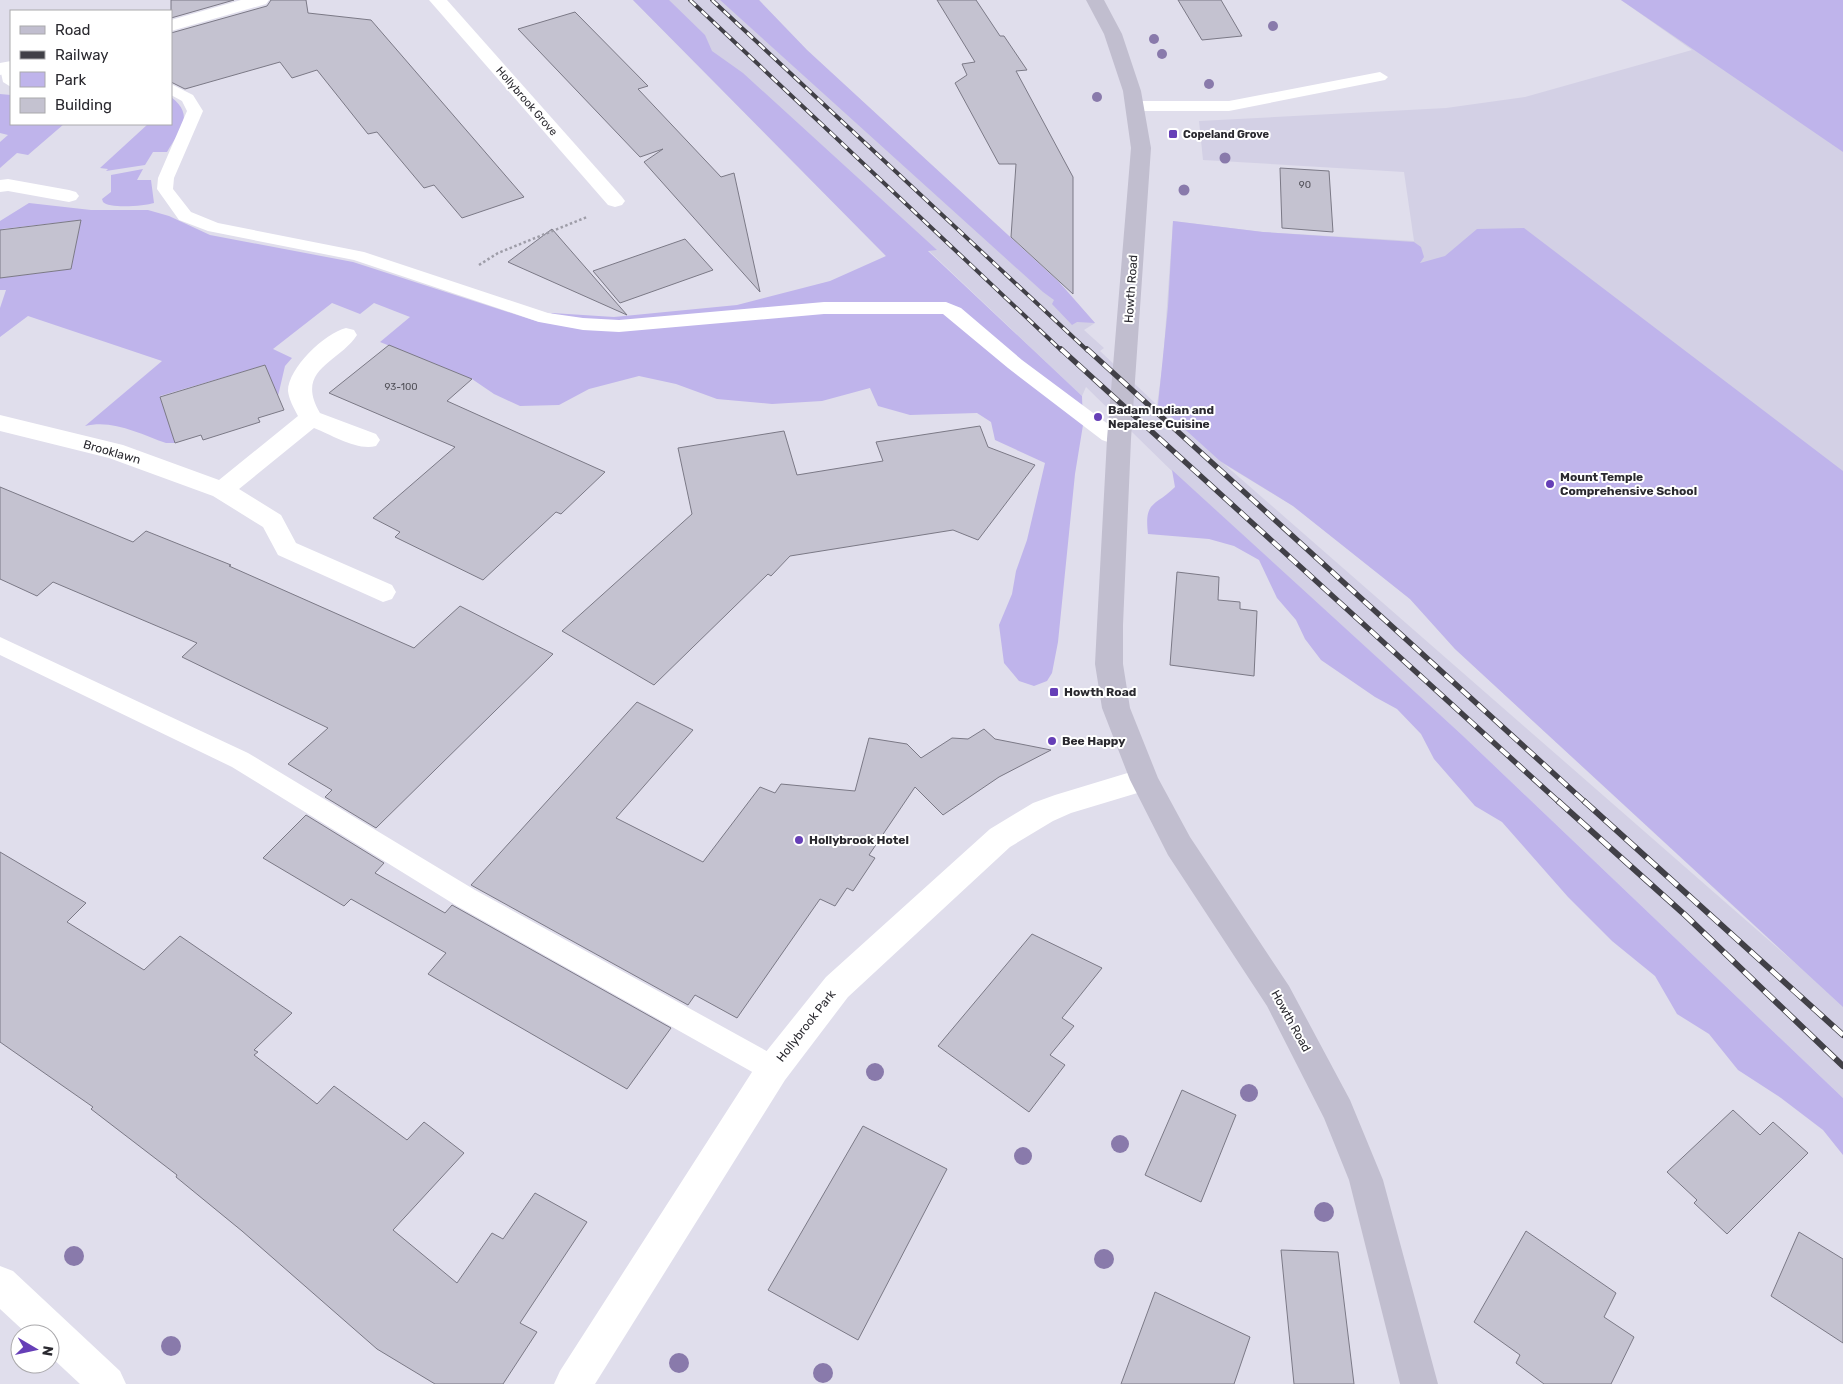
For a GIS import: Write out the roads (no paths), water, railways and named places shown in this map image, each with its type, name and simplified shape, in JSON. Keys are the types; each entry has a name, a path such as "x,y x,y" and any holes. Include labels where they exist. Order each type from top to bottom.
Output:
{"main road":[{"name":"Howth Road","path":"1095,0 1113,34 1132,91 1141,148 1119,439 1109,664 1116,708 1144,780 1179,846 1278,996 1338,1110 1366,1180 1419,1384"}],"street":[{"path":"172,26 260,0"},
{"name":"Hollybrook Grove","path":"438,0 615,201"},
{"path":"0,186 8,185 69,196"},
{"path":"346,335 307,366 301,376 300,391 304,408 311,418 368,440"},
{"path":"222,490 311,418"},
{"name":"Brooklawn","path":"0,423 115,451 222,490 272,521 287,549 383,592"},
{"name":"Hollybrook Park","path":"572,1384 773,1069 837,987 1000,838 1043,812 1066,802 1144,780"},
{"path":"0,1284 107,1384"}],"lane":[{"path":"1134,106 1229,106 1380,77"},
{"path":"172,90 188,98 195,111 166,178 165,189 169,198 185,216 214,228 358,256 545,318 582,324 619,326 824,308 946,308 954,312 1039,382 1109,435 1119,439"},
{"path":"0,645 240,760 466,898 773,1069"}],"railway":[{"path":"690,0 1062,351"},
{"path":"712,0 1088,351"},
{"path":"1061,349 1559,802"},
{"path":"1087,349 1585,802"},
{"path":"1558,801 1685,915 1843,1066"},
{"path":"1584,801 1843,1035"}],"place":[{"name":"Copeland Grove","path":"1173,134"},
{"name":"Badam Indian and Nepalese Cuisine","path":"1098,417"},
{"name":"Mount Temple Comprehensive School","path":"1550,484"},
{"name":"Howth Road","path":"1054,692"},
{"name":"Bee Happy","path":"1052,741"},
{"name":"Hollybrook Hotel","path":"799,840"}]}
